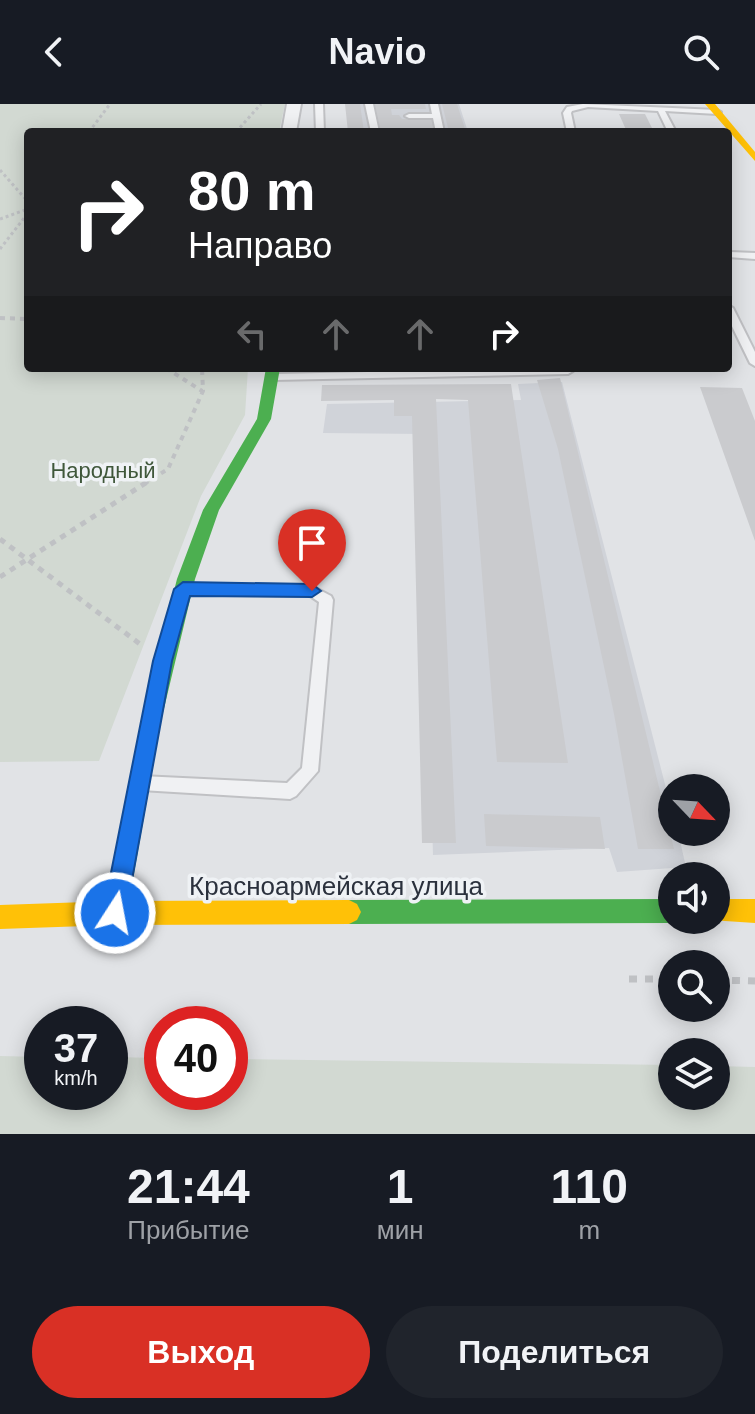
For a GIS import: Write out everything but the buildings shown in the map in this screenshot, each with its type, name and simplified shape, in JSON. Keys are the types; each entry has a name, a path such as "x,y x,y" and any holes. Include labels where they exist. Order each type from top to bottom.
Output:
{"street":[{"path":"290,128 294,104"},
{"path":"713,108 730,128"},
{"path":"732,131 755,158"},
{"path":"115,913 163,661 183,589 210,511 256,441 268,411 273,373"},
{"name":"Красноармейская улица","path":"0,917 115,913 658,911"},
{"path":"730,911 755,911"}],"lane":[{"path":"319,104 320,128"},
{"path":"369,104 374,128"},
{"path":"434,104 439,128"},
{"path":"569,128 565,118 570,109 577,107 713,108"},
{"path":"661,110 670,128"},
{"path":"409,116 437,116"},
{"path":"732,254 755,256"},
{"path":"732,316 755,363"},
{"path":"273,373 372,372"},
{"path":"140,783 290,791 310,771 326,600 312,591 183,589"}],"path":[{"path":"92,128 110,104"},
{"path":"240,128 261,104"},
{"path":"0,170 24,197"},
{"path":"0,219 24,212"},
{"path":"0,249 24,216"},
{"path":"0,318 24,319"},
{"path":"172,372 203,391"},
{"path":"0,577 168,469 203,391 202,372"},
{"path":"0,539 163,661"},
{"path":"629,979 658,979"},
{"path":"730,980 755,981"}],"shaded area":[{"path":"350,104 459,104 467,128 353,128"},
{"path":"562,382 662,774 658,774 658,846 681,846 685,862 658,862 658,869 617,872 609,848 433,855 422,434 323,433 327,404 521,400 518,384"}],"green space":[{"name":"Народный","path":"0,104 285,104 280,128 24,128 24,372 248,372 245,415 201,496 99,761 0,762"},
{"path":"0,1056 24,1057 24,1110 128,1110 128,1057 144,1058 144,1110 248,1110 248,1059 658,1065 658,1110 730,1110 730,1066 755,1067 755,1134 0,1134"}],"traffic: fast":[{"path":"115,913 151,721 186,579 211,510 264,419 272,372"},
{"path":"349,912 658,911"}],"traffic: slow":[{"path":"710,104 730,128"},
{"path":"732,130 755,158"},
{"path":"730,911 755,911"},
{"path":"0,917 349,912"}],"route":[{"path":"115,913 163,661 183,589 312,591"}]}
